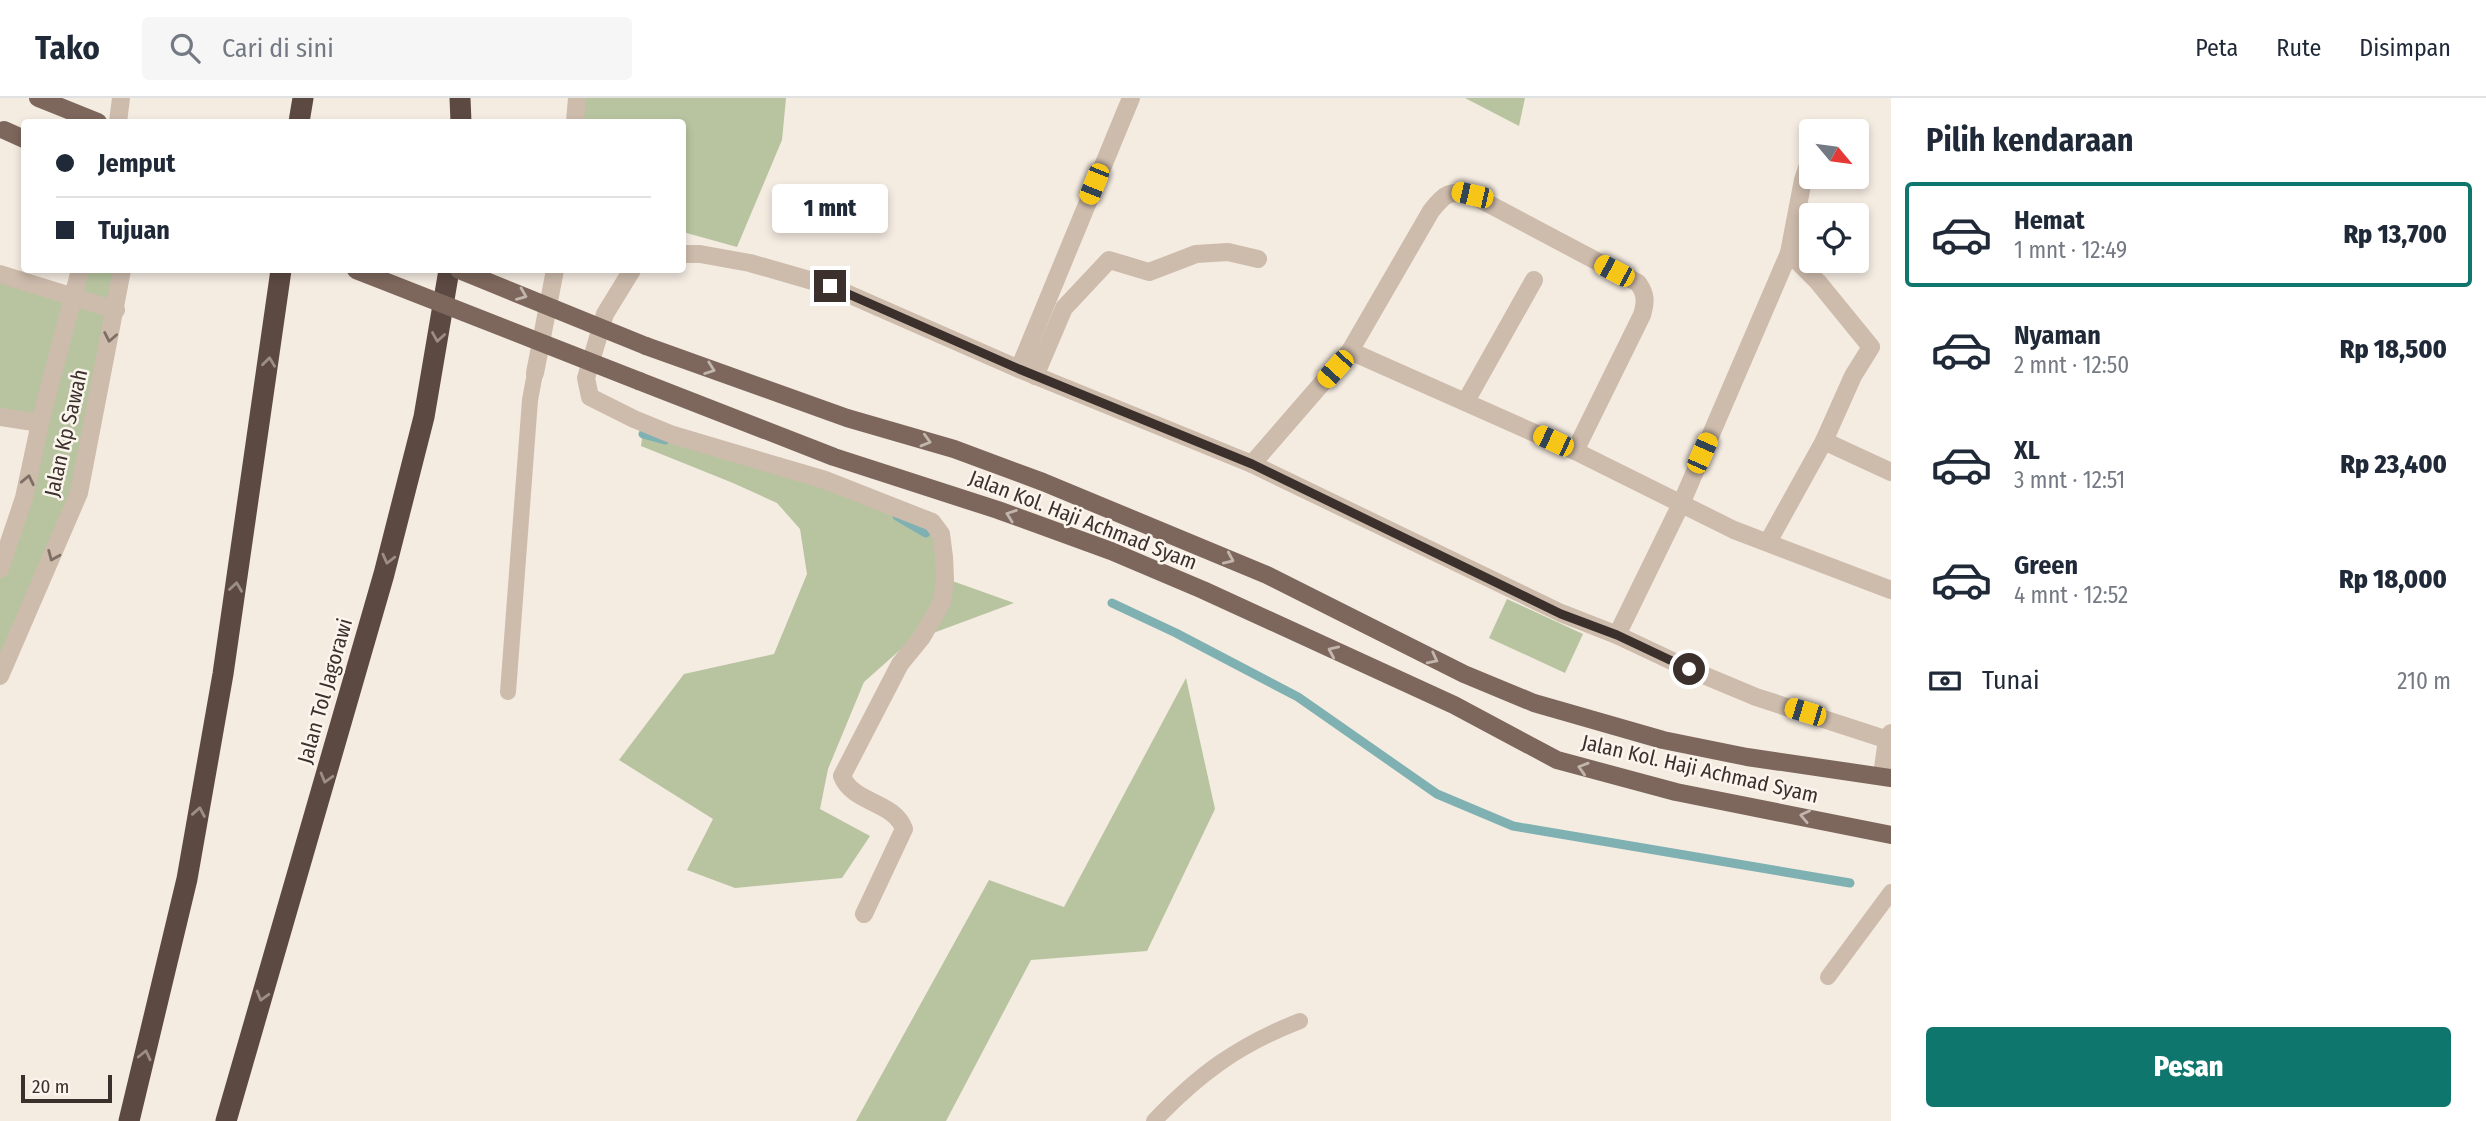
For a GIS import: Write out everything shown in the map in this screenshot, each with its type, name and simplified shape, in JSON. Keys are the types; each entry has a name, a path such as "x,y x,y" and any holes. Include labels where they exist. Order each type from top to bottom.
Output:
{"highway":[{"path":"300,119 303,98"},
{"path":"460,98 461,119"},
{"path":"129,1121 187,879 223,674 281,273"},
{"name":"Jalan Tol Jagorawi","path":"226,1121 384,574 424,417 448,273"}],"main road":[{"path":"38,98 90,119"},
{"path":"4,130 21,138"},
{"name":"Jalan Kol. Haji Achmad Syam","path":"364,273 834,457 998,510 1111,551 1203,590 1454,705 1558,760 1676,792 1891,835"},
{"name":"Jalan Kol. Haji Achmad Syam","path":"466,273 646,346 847,418 954,449 1043,482 1255,570 1464,674 1534,702 1662,740 1747,757 1886,777"}],"street":[{"path":"118,119 121,98"},
{"path":"575,119 578,98"},
{"path":"1027,373 1130,98"},
{"path":"1617,635 1681,504 1789,253 1801,189"},
{"path":"1252,464 1350,352 1431,211 1443,196 1457,191 1472,195 1638,283 1644,291 1646,302 1642,315 1575,451"},
{"path":"1027,373 1064,309 1109,260 1149,272 1196,254 1228,252 1258,258"},
{"path":"1768,542 1824,441 1853,376 1871,347 1818,282 1789,253"},
{"path":"686,254 750,263 830,286 1027,373 1252,464 1561,614 1617,635 1756,697 1890,738 1886,777"},
{"name":"Jalan Kp Sawah","path":"0,569 24,498 40,423 79,273"},
{"name":"Jalan Kp Sawah","path":"0,676 79,493 122,273"},
{"path":"535,373 554,273"},
{"path":"630,273 605,314 586,378 590,397 673,435 825,480 861,494 932,522 941,534 945,579 942,602 922,637 900,664 842,776 853,793 894,814 904,829 864,914"},
{"path":"0,274 116,310"},
{"path":"1466,401 1534,280"},
{"path":"1350,352 1575,451 1734,530 1891,590"},
{"path":"0,418 40,423"},
{"path":"1824,441 1891,472"}],"lane":[{"path":"508,692 530,400 535,373"},
{"path":"1828,977 1891,892"},
{"path":"1154,1121 1186,1087 1229,1055 1267,1034 1300,1021"}],"green space":[{"path":"580,98 786,98 782,140 737,247 686,233 686,119 577,119"},
{"path":"1465,98 1525,98 1519,126"},
{"path":"0,273 72,297 79,273 121,273 79,493 0,676 0,569 40,423 0,416"},
{"path":"644,424 932,522 944,578 1014,603 909,642 864,682 828,769 820,809 870,836 842,878 735,888 687,870 713,819 619,760 684,674 774,654 807,574 800,529 777,503 641,446"},
{"path":"1507,599 1583,634 1565,673 1489,638"},
{"path":"1186,678 1215,809 1147,951 1031,960 946,1121 856,1121 989,880 1064,907"}],"waterway":[{"path":"643,434 665,440"},
{"path":"897,516 926,533"},
{"path":"1112,603 1298,697 1437,794 1513,826 1850,883"}],"route":[{"path":"830,286 1019,369 1252,464 1561,614 1617,635 1689,669"}]}
